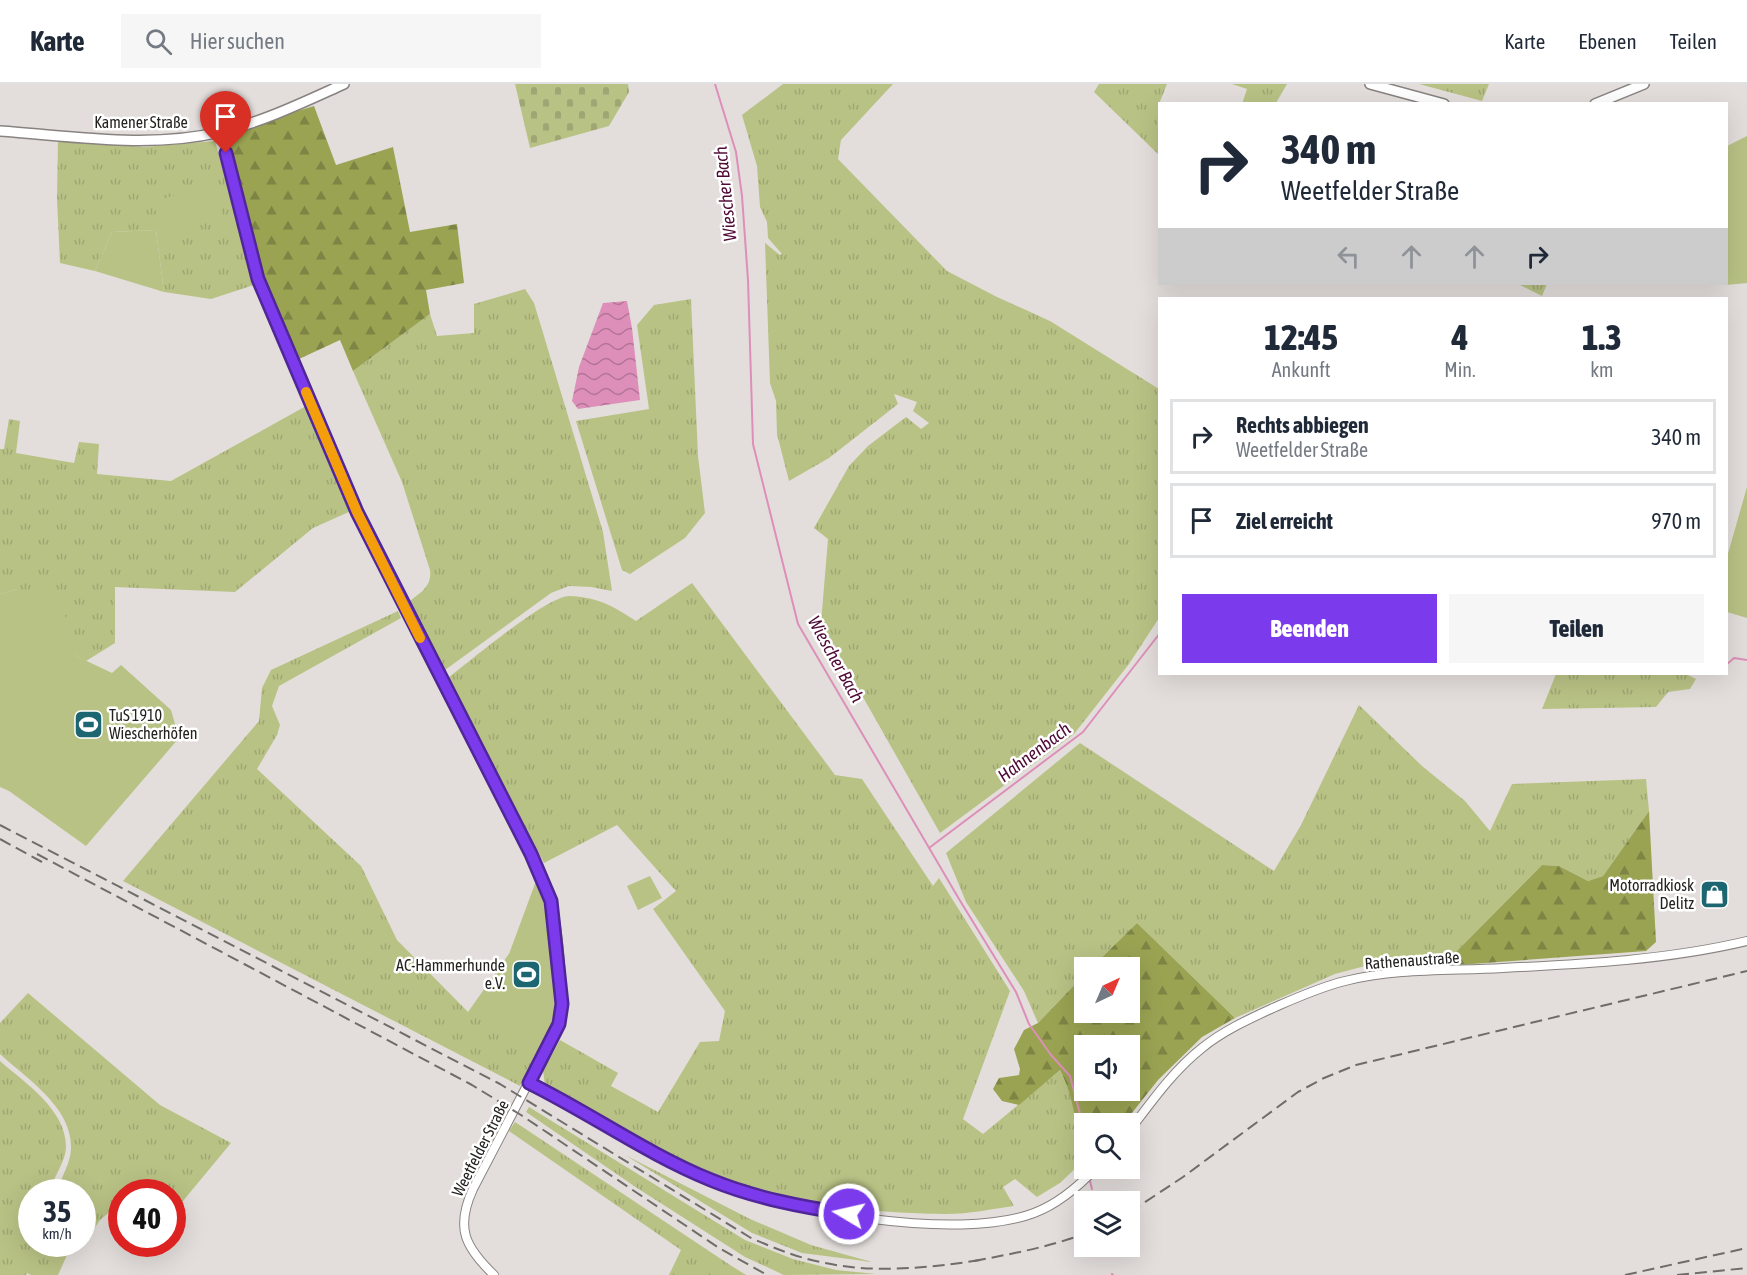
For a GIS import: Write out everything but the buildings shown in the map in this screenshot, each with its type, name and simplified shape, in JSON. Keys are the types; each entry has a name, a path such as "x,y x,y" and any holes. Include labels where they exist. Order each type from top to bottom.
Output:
{"main road":[{"name":"Kamener Straße","path":"0,131 145,140 191,137 221,132 272,115 344,84"},
{"path":"1370,84 1437,102"},
{"path":"1600,102 1644,84"}],"street":[{"name":"Weetfelder Straße","path":"221,132 258,279 357,512 531,854 551,901 562,1011 552,1040 465,1208 463,1224 468,1244 474,1254 494,1275"},
{"name":"Rathenaustraße","path":"1140,1118 1177,1072 1216,1037 1257,1015 1341,981 1399,973 1602,963 1662,957 1747,941"},
{"path":"529,1083 711,1180 786,1203 864,1217 960,1226 1008,1221 1050,1206 1084,1179"}],"green space":[{"path":"515,84 628,84 629,92 609,126 530,148"},
{"path":"783,84 893,84 841,140 838,159 947,271 1050,321 1158,388 1158,620 1129,664 1074,734 940,833 821,623 828,539 814,528 849,466 868,446 906,417 921,429 929,423 913,411 917,402 894,394 898,404 829,458 789,481 777,434 776,401 770,383 765,243 780,255 782,254 768,238 767,222 760,207 757,166 742,115"},
{"path":"1099,84 1167,84 1158,102 1158,154 1094,92"},
{"path":"1232,84 1287,84 1277,102 1243,102 1247,89"},
{"path":"1419,84 1489,84 1482,101"},
{"path":"314,106 336,165 393,147 410,232 457,224 464,283 426,290 430,314 353,371 340,340 299,359 266,287 224,133"},
{"path":"1747,136 1747,283 1728,285 1728,146"},
{"path":"58,139 143,147 215,141 254,285 211,299 164,292 156,230 112,232 95,271 60,263 57,199"},
{"path":"213,183 224,217 163,235 153,202"},
{"path":"156,230 164,292 95,271 112,232"},
{"path":"1520,285 1547,285 1542,296"},
{"path":"525,289 534,303 603,532 612,591 569,586 551,593 445,670 409,602 427,585 430,570 402,482 353,371 430,314 437,336 474,333 474,304"},
{"path":"691,299 698,456 705,513 685,538 630,574 622,570 576,421 649,409 637,325 654,305"},
{"path":"306,406 351,511 313,528 235,592 115,587 115,643 86,661 74,655 17,589 0,594 0,449 4,449 9,419 20,421 16,453 74,463 79,442 99,444 97,474 171,481"},
{"path":"1747,487 1747,618 1728,612 1728,554"},
{"path":"692,583 835,775 862,779 933,886 939,878 1010,991 963,1119 983,1134 1060,1070 1075,1113 1074,1170 1060,1183 1037,1197 1015,1179 1003,1187 1014,1206 963,1213 867,1210 813,1202 761,1190 687,1162 545,1085 543,1071 560,1040 618,1073 611,1086 658,1112 700,1042 719,1041 725,1011 653,909 676,891 617,825 544,863 448,678 527,618 558,599 569,596 597,600 636,621"},
{"name":"TuS 1910 Wiescherhöfen","path":"17,589 37,591 63,612 78,642 74,655 112,673 121,665 171,710 179,738 86,846 0,787 0,594"},
{"path":"398,611 401,618 279,686 272,706 280,725 277,735 257,769 361,866 397,940 468,1012 509,954 548,1033 520,1086 123,881 259,721 262,688 271,670"},
{"path":"1556,675 1688,675 1696,679 1690,689 1668,692 1656,707 1542,709"},
{"path":"1359,705 1422,766 1465,801 1490,831 1512,784 1646,779 1649,811 1603,876 1588,881 1559,866 1542,865 1449,959 1380,962 1335,974 1235,1018 1137,923 1102,957 1074,957 1074,985 1038,1023 1024,991 966,902 946,853 1080,743 1274,871 1301,825"},
{"path":"1649,811 1656,942 1646,951 1458,965 1449,959 1542,865 1559,866 1588,881 1603,876"},
{"path":"650,876 662,898 638,910 627,886"},
{"name":"AC-Hammerhunde e.V.","path":"536,881 548,904 558,993 555,1024 535,1057 469,1012 509,954"},
{"path":"1137,923 1235,1018 1202,1037 1158,1080 1132,1113 1074,1114 1068,1088 1060,1070 1019,1105 1002,1101 993,1089 999,1078 1019,1075 1020,1069 1014,1049 1024,1030 1038,1023 1074,985 1074,1023 1140,1023 1140,957 1102,957"},
{"path":"28,993 160,1105 231,1143 186,1197 186,1179 108,1179 108,1213 96,1226 96,1179 62,1179 71,1154 69,1133 64,1120 46,1095 0,1054 0,1023"},
{"path":"0,1061 43,1098 60,1121 66,1148 55,1179 18,1179 18,1257 66,1257 58,1275 27,1273 26,1275 0,1275"},
{"path":"529,1107 745,1240 793,1259 836,1270 876,1274 784,1275 745,1257 637,1188 526,1112"},
{"path":"515,1122 746,1275 669,1275 681,1250 509,1131"},
{"path":"625,1155 750,1219 811,1245 872,1262 802,1253 752,1233"}],"water":[{"path":"627,301 640,400 578,409 572,401 579,367 603,303"}],"waterway":[{"name":"Wiescher Bach","path":"715,84 736,152 742,196 748,280 753,444 798,624 1016,992 1029,1024 1051,1055 1070,1076 1080,1113"},
{"name":"Hahnenbach","path":"929,848 1083,732 1158,636"},
{"name":"Hahnenbach","path":"1728,663 1734,658 1747,660"},
{"name":"Wiescher Bach","path":"1090,1181 1092,1189"}],"railway":[{"path":"0,825 500,1084 751,1238 811,1260 860,1268 921,1267 981,1260"},
{"path":"0,839 42,862"},
{"path":"37,854 472,1085 521,1115 719,1248 767,1275"},
{"path":"1140,1205 1183,1177 1298,1092 1356,1065 1747,971"},
{"path":"974,1261 1074,1238"},
{"path":"1625,1275 1747,1248"},
{"path":"1677,1275 1747,1268"}],"slow traffic":[{"path":"306,392 357,512 420,638"}],"place":[{"name":"TuS 1910 Wiescherhöfen","path":"88,724"},
{"name":"Motorradkiosk Delitz","path":"1715,894"},
{"name":"AC-Hammerhunde e.V.","path":"526,974"}],"route":[{"path":"226,153 258,279 357,512 531,854 551,901 562,1011 552,1040 529,1083 692,1172 711,1180 786,1203 849,1214"}]}
